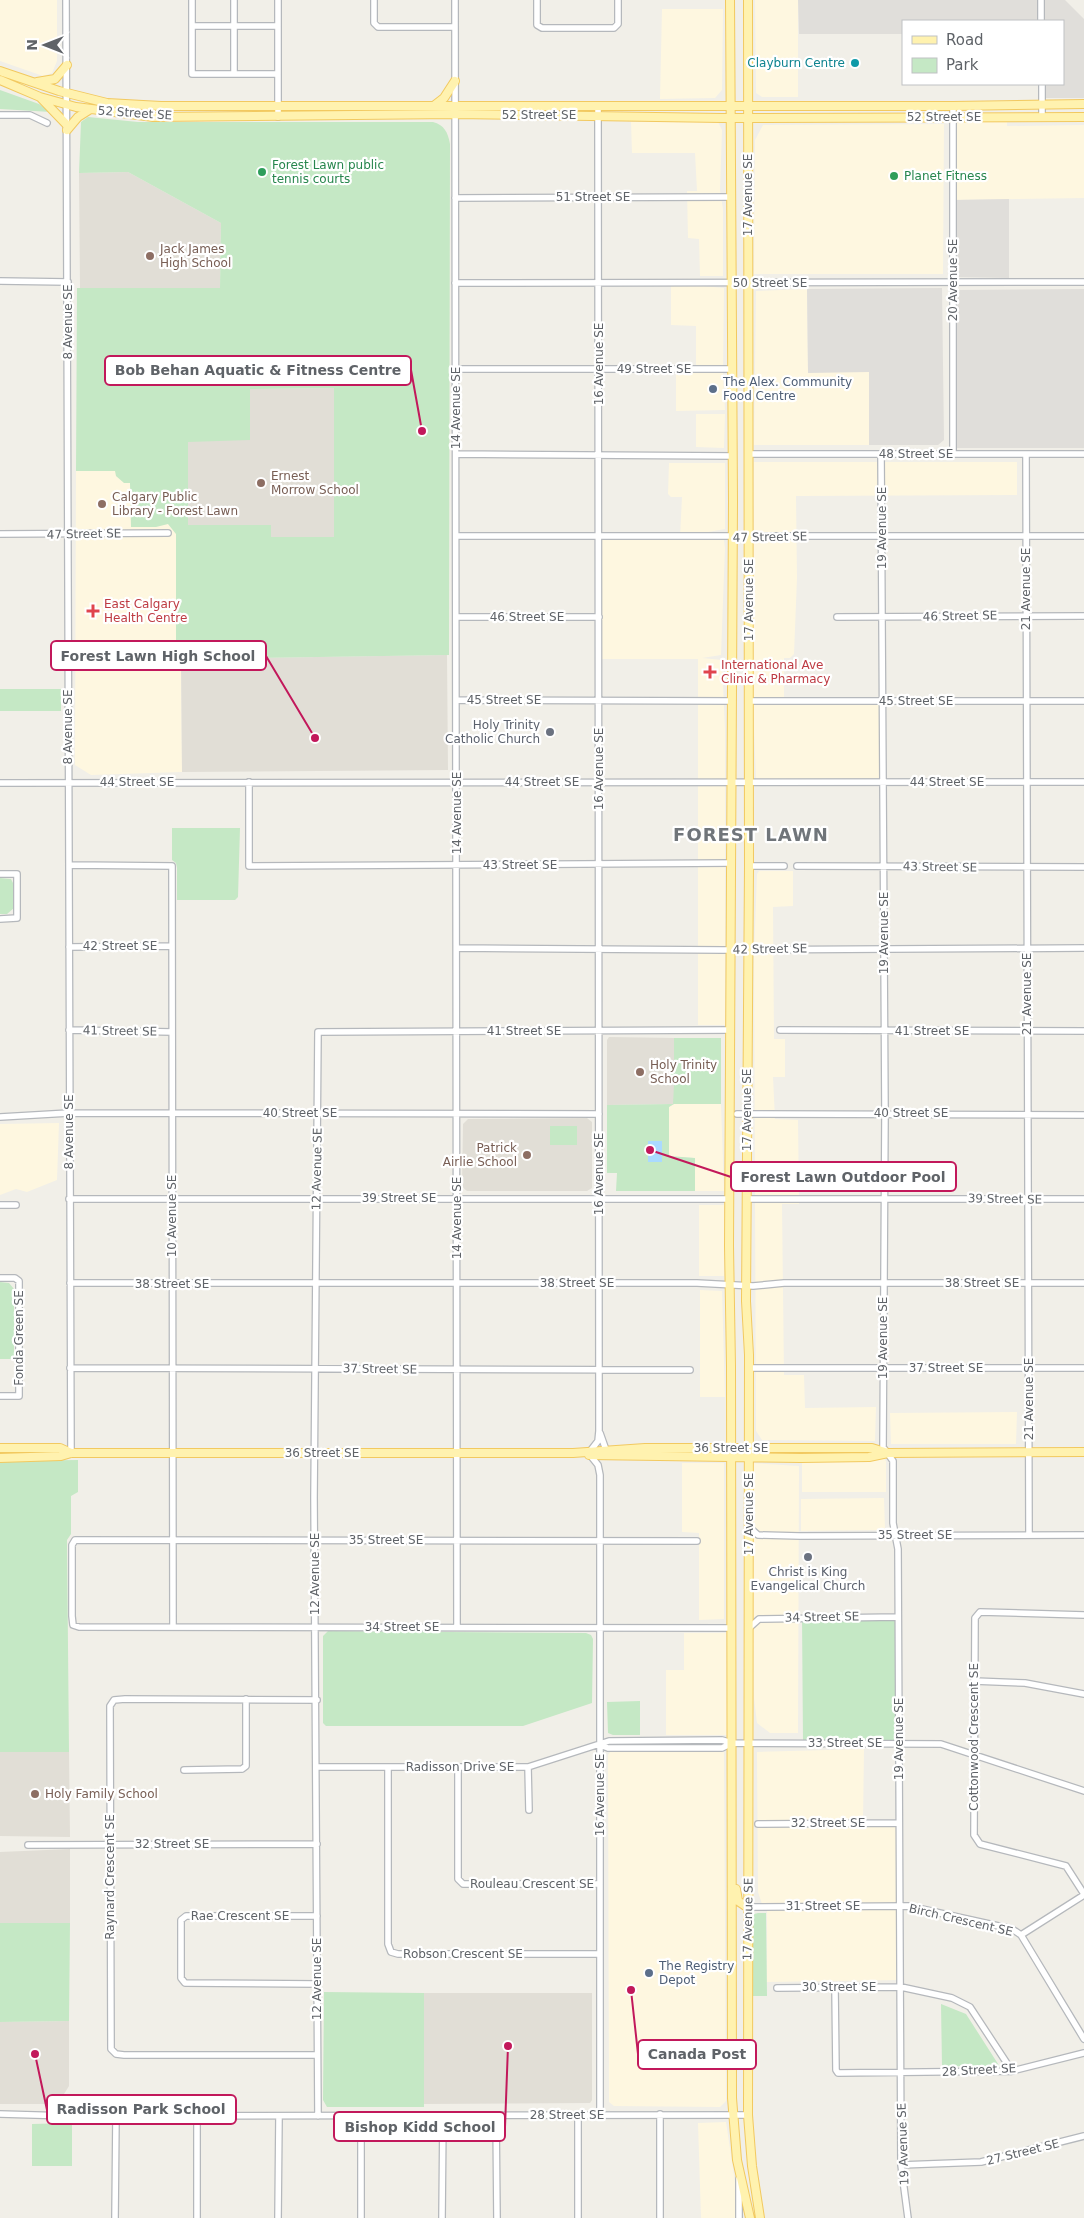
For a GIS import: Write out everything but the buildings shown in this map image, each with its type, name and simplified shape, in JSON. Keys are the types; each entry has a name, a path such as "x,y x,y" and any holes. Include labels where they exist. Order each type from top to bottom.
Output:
{"main road":[{"name":"17 Avenue SE","path":"730,0 733,537 729,1199 733,2115 739,2174 750,2218"},
{"name":"17 Avenue SE","path":"748,0 749,866 746,1285 749,1368 748,2116 752,2166 760,2218"},
{"path":"32,83 56,79 67,65"},
{"name":"52 Street SE","path":"0,71 67,93 107,103 127,105 953,106 1084,104"},
{"name":"52 Street SE","path":"0,80 40,96 89,110 153,116 278,117 455,114 730,118 1084,117"},
{"path":"435,105 444,98 455,81"},
{"path":"40,96 57,112 67,128 78,117 89,110"},
{"name":"36 Street SE","path":"0,1448 60,1448 71,1453"},
{"name":"36 Street SE","path":"0,1458 60,1456 71,1453 606,1453 731,1448 872,1448 888,1453"},
{"name":"36 Street SE","path":"606,1453 748,1458 869,1457 888,1453 1084,1452"},
{"path":"732,1856 736,1864 736,1896 741,1905 747,1907"}],"street":[{"name":"8 Avenue SE","path":"66,0 71,1453"},
{"path":"192,0 192,74 278,74"},
{"path":"234,0 234,74"},
{"path":"278,0 278,117"},
{"path":"374,0 374,23 378,27 455,27"},
{"name":"14 Avenue SE","path":"455,0 457,1627"},
{"path":"537,0 537,25 542,28 614,28 618,24 618,0"},
{"path":"1041,0 1041,20"},
{"path":"192,26 278,26"},
{"path":"1042,85 1042,117"},
{"name":"16 Avenue SE","path":"598,106 599,1431 598,1441 591,1453 598,1465 600,1475 600,2115"},
{"name":"20 Avenue SE","path":"953,106 953,454"},
{"path":"0,115 30,115 47,123"},
{"name":"51 Street SE","path":"455,198 730,197"},
{"path":"0,281 68,282"},
{"name":"50 Street SE","path":"455,283 1084,282"},
{"name":"49 Street SE","path":"456,369 733,370"},
{"path":"456,454 733,456"},
{"name":"48 Street SE","path":"748,454 1084,454"},
{"name":"19 Avenue SE","path":"881,454 885,1113 883,1446 894,1461 893,1523 898,1549 901,2165 908,2218"},
{"name":"21 Avenue SE","path":"1026,454 1029,1534"},
{"name":"47 Street SE","path":"0,534 168,533"},
{"name":"47 Street SE","path":"456,536 1084,536"},
{"name":"46 Street SE","path":"837,617 1084,616"},
{"name":"46 Street SE","path":"456,617 599,617"},
{"name":"45 Street SE","path":"456,700 731,701"},
{"name":"45 Street SE","path":"749,701 1084,701"},
{"name":"43 Street SE","path":"249,782 249,866 731,863"},
{"name":"44 Street SE","path":"0,783 1084,782"},
{"name":"10 Avenue SE","path":"69,865 172,866 173,1626"},
{"path":"749,866 784,866"},
{"name":"43 Street SE","path":"797,866 1084,868"},
{"path":"0,874 17,874 17,918 0,918"},
{"name":"42 Street SE","path":"69,947 172,946"},
{"name":"42 Street SE","path":"457,948 731,950 747,948 1084,948"},
{"name":"41 Street SE","path":"69,1030 172,1032"},
{"name":"41 Street SE","path":"318,1032 729,1030"},
{"name":"41 Street SE","path":"780,1030 1084,1031"},
{"name":"12 Avenue SE","path":"318,1032 315,1368 318,2116"},
{"name":"40 Street SE","path":"0,1117 69,1113 599,1114"},
{"name":"40 Street SE","path":"738,1114 1084,1114"},
{"name":"39 Street SE","path":"70,1199 172,1197 729,1199"},
{"name":"39 Street SE","path":"747,1199 884,1197 1084,1199"},
{"path":"0,1205 16,1205"},
{"name":"Fonda Green SE","path":"0,1278 15,1278 19,1282 19,1396 0,1396"},
{"name":"38 Street SE","path":"70,1283 599,1283 746,1285 1084,1283"},
{"name":"37 Street SE","path":"70,1368 690,1370"},
{"name":"37 Street SE","path":"749,1368 1084,1368"},
{"name":"16 Avenue SE","path":"599,1431 606,1453 600,1475"},
{"name":"35 Street SE","path":"748,1528 758,1535 1084,1535"},
{"name":"35 Street SE","path":"73,1625 72,1546 75,1540 697,1541"},
{"name":"Cottonwood Crescent SE","path":"1084,1614 980,1612 975,1618 974,1681 974,1835 980,1844 1066,1866 1084,1894"},
{"name":"34 Street SE","path":"749,1628 759,1619 898,1616"},
{"name":"34 Street SE","path":"73,1625 79,1627 732,1628"},
{"path":"974,1681 1025,1683 1084,1694"},
{"path":"184,1770 242,1769 246,1766 246,1699"},
{"name":"Raynard Crescent SE","path":"317,1700 114,1700 110,1706 111,2049 116,2054 317,2055"},
{"name":"Radisson Drive SE","path":"317,1767 528,1768 608,1741 643,1739 722,1740 732,1743 749,1743"},
{"name":"33 Street SE","path":"749,1743 941,1744 1084,1791"},
{"name":"Robson Crescent SE","path":"388,1767 388,1944 391,1952 398,1954 600,1954"},
{"name":"Rouleau Crescent SE","path":"458,1767 458,1879 463,1884 600,1884"},
{"path":"528,1768 529,1810"},
{"name":"32 Street SE","path":"758,1824 898,1823"},
{"name":"32 Street SE","path":"28,1845 316,1844"},
{"path":"1021,1935 1084,1894"},
{"name":"31 Street SE","path":"747,1907 900,1906"},
{"name":"Birch Crescent SE","path":"900,1906 1012,1929 1021,1935 1084,2039"},
{"name":"Rae Crescent SE","path":"317,1916 186,1916 181,1920 181,1978 185,1983 317,1984"},
{"name":"30 Street SE","path":"777,1988 901,1987 952,1998 970,2007 1012,2071"},
{"name":"28 Street SE","path":"835,1988 836,2070 838,2073 1012,2071 1084,2053"},
{"name":"28 Street SE","path":"0,2114 442,2116 660,2114 748,2116"},
{"path":"660,2114 660,2218"},
{"path":"496,2115 497,2218"},
{"path":"578,2115 578,2218"},
{"path":"115,2218 116,2116"},
{"path":"197,2116 197,2218"},
{"path":"278,2218 279,2116"},
{"path":"361,2116 361,2218"},
{"path":"442,2116 442,2218"},
{"name":"27 Street SE","path":"901,2165 981,2162 1084,2136"},
{"name":"17 Avenue SE","path":"739,2174 739,2218"}],"shaded area":[{"path":"0,0 57,0 57,61 52,73 43,76 0,61"},
{"path":"755,0 798,0 798,97 762,97 756,93"},
{"path":"798,0 1065,0 1084,19 1084,98 1044,98 1042,85 1064,85 1064,20 902,20 902,34 799,34"},
{"path":"662,9 723,9 722,90 715,98 660,99"},
{"path":"631,122 718,122 722,130 720,190 723,209 723,276 700,276 699,239 688,238 687,191 697,191 695,153 632,153"},
{"path":"966,122 1007,122 1007,126 1084,125 1084,198 953,200 953,124"},
{"path":"944,124 943,274 754,274 755,140 763,125"},
{"name":"Jack James High School","path":"128,172 221,223 220,288 80,288 79,173"},
{"path":"1009,199 1009,278 956,277 953,200"},
{"path":"671,283 724,288 723,376 725,410 676,411 676,369 696,368 696,326 671,325"},
{"path":"942,288 944,440 938,445 869,445 869,372 808,373 807,289"},
{"path":"807,289 808,372 869,372 869,445 754,445 756,291"},
{"path":"1084,289 1084,448 957,448 956,290"},
{"name":"Ernest Morrow School","path":"334,388 335,537 271,537 271,525 188,525 188,441 250,389"},
{"path":"696,414 725,414 724,448 696,447"},
{"path":"754,462 1017,462 1017,495 796,496 797,578 794,654 790,658 784,658 784,701 883,701 883,782 756,780 753,702"},
{"path":"669,463 725,463 725,529 686,536 724,540 725,548 721,655 702,658 722,660 725,730 725,1025 698,1025 698,659 599,659 599,536 680,537 682,497 671,497 668,494"},
{"path":"76,471 116,471 130,483 162,524 168,524 176,533 176,657 181,659 182,772 91,775 75,765"},
{"path":"447,655 448,770 182,772 181,659"},
{"path":"759,871 793,871 793,906 773,907 774,1039 785,1039 785,1077 773,1077 775,1119 798,1120 799,1204 782,1204 784,1375 804,1375 805,1408 876,1407 875,1441 762,1440 756,1431 754,955 757,874"},
{"name":"Holy Trinity School","path":"609,1037 674,1038 674,1104 607,1105 607,1040"},
{"path":"674,1104 721,1104 724,1191 695,1191 695,1158 669,1156 669,1107"},
{"name":"Patrick Airlie School","path":"587,1118 592,1122 592,1188 587,1191 467,1191 462,1187 463,1124 468,1119"},
{"path":"59,1123 57,1180 27,1192 16,1189 0,1195 0,1124"},
{"path":"699,1205 724,1205 724,1276 699,1276"},
{"path":"700,1290 722,1291 725,1397 700,1397"},
{"path":"1017,1412 1016,1444 891,1444 890,1413"},
{"path":"884,1459 886,1461 886,1492 802,1492 802,1462"},
{"path":"682,1463 724,1463 724,1619 699,1620 699,1533 682,1532"},
{"path":"751,1463 799,1466 798,1733 770,1733 757,1723 754,1698"},
{"path":"884,1498 885,1530 801,1531 801,1499"},
{"path":"684,1633 726,1633 727,1735 666,1735 666,1670 684,1670"},
{"path":"864,1749 863,1823 898,1823 901,1980 767,1982 767,1907 763,1907 758,1892 757,1752"},
{"path":"611,1751 724,1752 726,2101 720,2107 614,2106 609,2102 608,1755"},
{"name":"Holy Family School","path":"0,1752 69,1752 70,1837 0,1836"},
{"path":"70,1849 70,1923 0,1923 0,1852"},
{"path":"424,1993 592,1993 592,2100 590,2103 424,2104"},
{"path":"69,2021 69,2086 64,2094 69,2104 0,2104 0,2022"},
{"path":"726,2122 735,2182 735,2218 701,2218 698,2123"}],"green space":[{"path":"0,90 39,104 51,112 0,109"},
{"path":"88,117 138,122 433,122 445,130 450,144 449,655 181,659 176,657 176,534 168,524 156,527 131,527 130,483 124,483 116,476 115,471 76,471 77,288 220,288 221,223 128,172 79,173 81,122","holes":["334,388 334,537 271,537 271,525 188,525 188,442 250,440 250,389"]},
{"path":"0,689 61,689 61,711 0,711"},
{"path":"172,828 240,828 238,897 235,900 177,900 177,868 176,863 172,860"},
{"path":"0,878 11,879 13,883 14,908 7,914 0,914"},
{"path":"674,1038 721,1038 721,1104 674,1104 669,1107 669,1156 695,1158 695,1191 616,1191 617,1173 607,1173 607,1105 673,1104 674,1085 670,1085 670,1068 674,1068"},
{"path":"550,1126 577,1126 577,1145 550,1145"},
{"path":"0,1282 9,1283 14,1289 14,1359 0,1359"},
{"path":"78,1460 78,1492 71,1496 71,1534 67,1540 69,1752 0,1752 0,1461"},
{"path":"802,1617 898,1617 899,1743 803,1743"},
{"path":"328,1631 586,1633 591,1635 593,1639 592,1703 523,1726 326,1726 323,1723 323,1636"},
{"path":"640,1701 640,1735 613,1735 608,1733 607,1702"},
{"path":"766,1913 767,1996 750,1996 751,1915"},
{"path":"0,1923 70,1923 69,2021 0,2022"},
{"path":"324,1992 424,1993 424,2107 327,2107 323,2100"},
{"path":"941,2004 966,2014 1000,2067 942,2066"},
{"path":"72,2123 72,2166 32,2166 32,2124"}],"water":[{"path":"648,1141 662,1141 662,1162 648,1162"}],"place":[{"name":"Clayburn Centre","path":"855,63"},
{"name":"Forest Lawn public tennis courts","path":"262,172"},
{"name":"Planet Fitness","path":"894,176"},
{"name":"Jack James High School","path":"150,256"},
{"name":"The Alex. Community Food Centre","path":"713,389"},
{"name":"Bob Behan Aquatic & Fitness Centre","path":"422,431"},
{"name":"Ernest Morrow School","path":"261,483"},
{"name":"Calgary Public Library - Forest Lawn","path":"102,504"},
{"name":"East Calgary Health Centre","path":"93,611"},
{"name":"International Ave Clinic & Pharmacy","path":"710,672"},
{"name":"Holy Trinity Catholic Church","path":"550,732"},
{"name":"Forest Lawn High School","path":"315,738"},
{"name":"Holy Trinity School","path":"640,1072"},
{"name":"Forest Lawn Outdoor Pool","path":"650,1150"},
{"name":"Patrick Airlie School","path":"527,1155"},
{"name":"Christ is King Evangelical Church","path":"808,1557"},
{"name":"Holy Family School","path":"35,1794"},
{"name":"The Registry Depot","path":"649,1973"},
{"name":"Canada Post","path":"631,1990"},
{"name":"Bishop Kidd School","path":"508,2046"},
{"name":"Radisson Park School","path":"35,2054"}],"district":[{"name":"FOREST LAWN","path":"751,834"}]}
